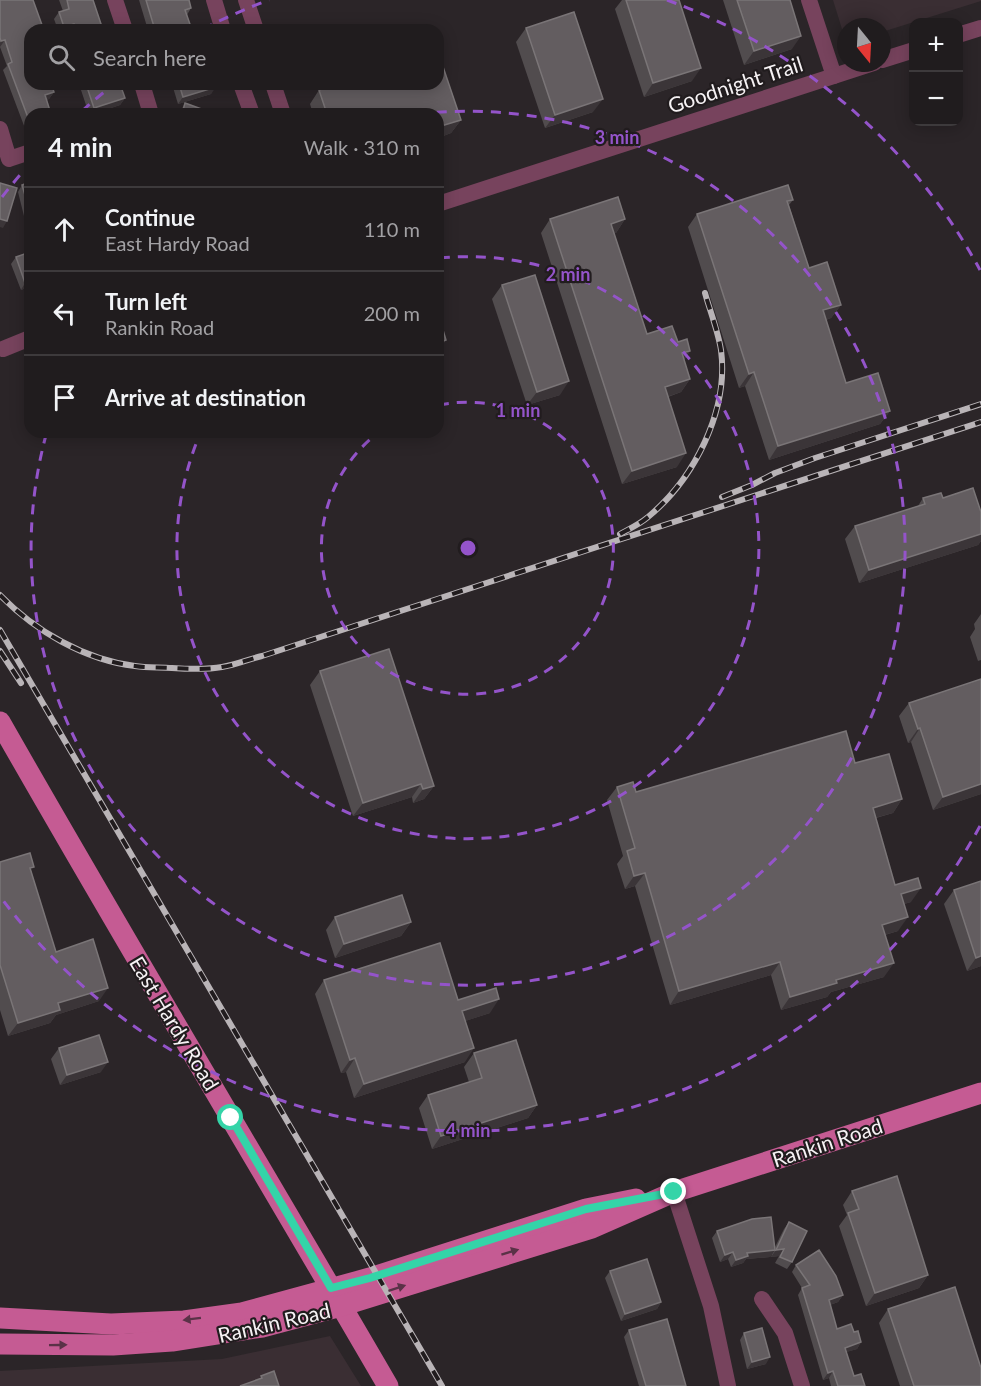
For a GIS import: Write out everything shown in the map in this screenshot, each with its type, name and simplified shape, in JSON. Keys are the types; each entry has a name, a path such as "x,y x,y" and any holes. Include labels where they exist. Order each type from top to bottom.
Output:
{"main road":[{"name":"East Hardy Road","path":"0,722 161,1003 388,1386"},
{"name":"Rankin Road","path":"10,1319 111,1324 184,1321 336,1297 592,1228 674,1192 981,1093"},
{"name":"Rankin Road","path":"8,1345 113,1345 182,1340 262,1327 336,1297"},
{"path":"8,1345 10,1319"}],"street":[{"path":"115,0 123,24"},
{"path":"214,0 222,24"},
{"path":"246,0 254,24"},
{"path":"809,0 834,76"},
{"path":"963,33 981,28"},
{"path":"891,57 909,52"},
{"name":"Goodnight Trail","path":"444,202 846,72"},
{"path":"144,90 149,108"},
{"path":"243,90 250,108"},
{"path":"275,90 281,108"},
{"path":"0,129 9,159 24,154"},
{"path":"3,349 24,340"},
{"path":"674,1192 711,1306 728,1386"},
{"path":"762,1299 785,1333 802,1386"}],"shaded area":[{"path":"833,0 981,0 927,18 909,18 909,24 891,29 891,18 839,18"},
{"path":"330,1336 361,1386 0,1386 0,1371 222,1359"}],"building":[{"path":"0,0 33,0 42,24 24,24 24,90 53,90 54,92 45,95 49,108 24,108 8,64 12,62 5,40 1,41"},
{"path":"67,0 93,0 101,24 63,24 59,12 69,9"},
{"path":"146,0 189,0 191,8 185,10 190,24 153,24"},
{"path":"626,0 679,0 701,68 653,83"},
{"path":"737,0 790,0 801,36 754,51"},
{"path":"574,12 603,99 555,115 526,28"},
{"path":"444,70 461,120 444,125 444,108 325,108 319,90 444,90"},
{"path":"88,90 122,90 125,98 94,108"},
{"path":"181,90 206,90 183,97"},
{"path":"185,103 199,108 184,108"},
{"path":"0,183 17,188 7,221 0,219"},
{"path":"788,185 793,200 787,201 809,268 827,262 841,305 823,310 846,383 878,373 890,411 778,446 754,372 749,374 697,214"},
{"path":"618,197 625,219 611,224 647,334 672,326 678,342 687,339 690,351 682,353 690,379 665,387 686,453 632,471 550,219"},
{"path":"24,254 24,280 16,257"},
{"path":"535,275 569,381 537,392 502,285"},
{"path":"973,488 981,512 981,534 869,570 855,526 925,504 923,498 941,493 943,498"},
{"path":"389,649 434,786 423,789 421,784 363,803 320,671"},
{"path":"981,679 981,784 943,797 920,728 918,729 909,703"},
{"path":"846,731 855,763 889,754 902,799 873,808 895,885 918,878 921,888 901,894 908,917 882,925 894,963 836,980 837,983 790,997 780,962 679,991 645,873 634,876 627,851 635,848 617,787 633,782 636,792"},
{"path":"30,853 34,867 30,868 56,952 93,939 108,988 58,1003 60,1010 18,1023 0,965 0,862"},
{"path":"981,881 981,956 976,958 954,890"},
{"path":"402,895 411,922 344,944 335,917"},
{"path":"440,943 458,1000 496,988 499,999 462,1011 474,1048 364,1084 355,1058 350,1060 324,980"},
{"path":"99,1035 108,1062 67,1075 59,1048"},
{"path":"516,1040 537,1105 441,1136 428,1095 482,1078 474,1053"},
{"path":"897,1176 928,1275 875,1293 848,1213 859,1209 852,1191"},
{"path":"771,1217 775,1250 747,1253 748,1256 736,1260 733,1252 725,1255 717,1231 752,1219"},
{"path":"789,1222 807,1231 792,1262 780,1257 784,1249 776,1250"},
{"path":"819,1250 836,1276 843,1295 829,1300 837,1329 851,1324 854,1332 858,1331 861,1342 845,1348 854,1376 861,1374 865,1386 838,1386 833,1371 828,1373 802,1288 810,1285 796,1265"},
{"path":"647,1259 661,1302 625,1314 610,1271"},
{"path":"955,1287 981,1368 981,1386 914,1386 888,1309"},
{"path":"667,1319 686,1386 646,1386 629,1330"},
{"path":"762,1328 770,1357 752,1362 744,1333"},
{"path":"274,1371 279,1386 240,1386 262,1378 261,1376"}],"railway":[{"path":"620,534 648,517 680,483 705,442 714,420 722,373 721,350 705,293"},
{"path":"722,497 815,458 981,404"},
{"path":"0,595 29,620 62,642 116,663 144,667 197,669 222,667 262,656 981,422"},
{"path":"0,630 442,1386"},
{"path":"0,651 21,683"}],"route":[{"path":"231,1118 331,1288 370,1278 586,1209 674,1192"}]}
